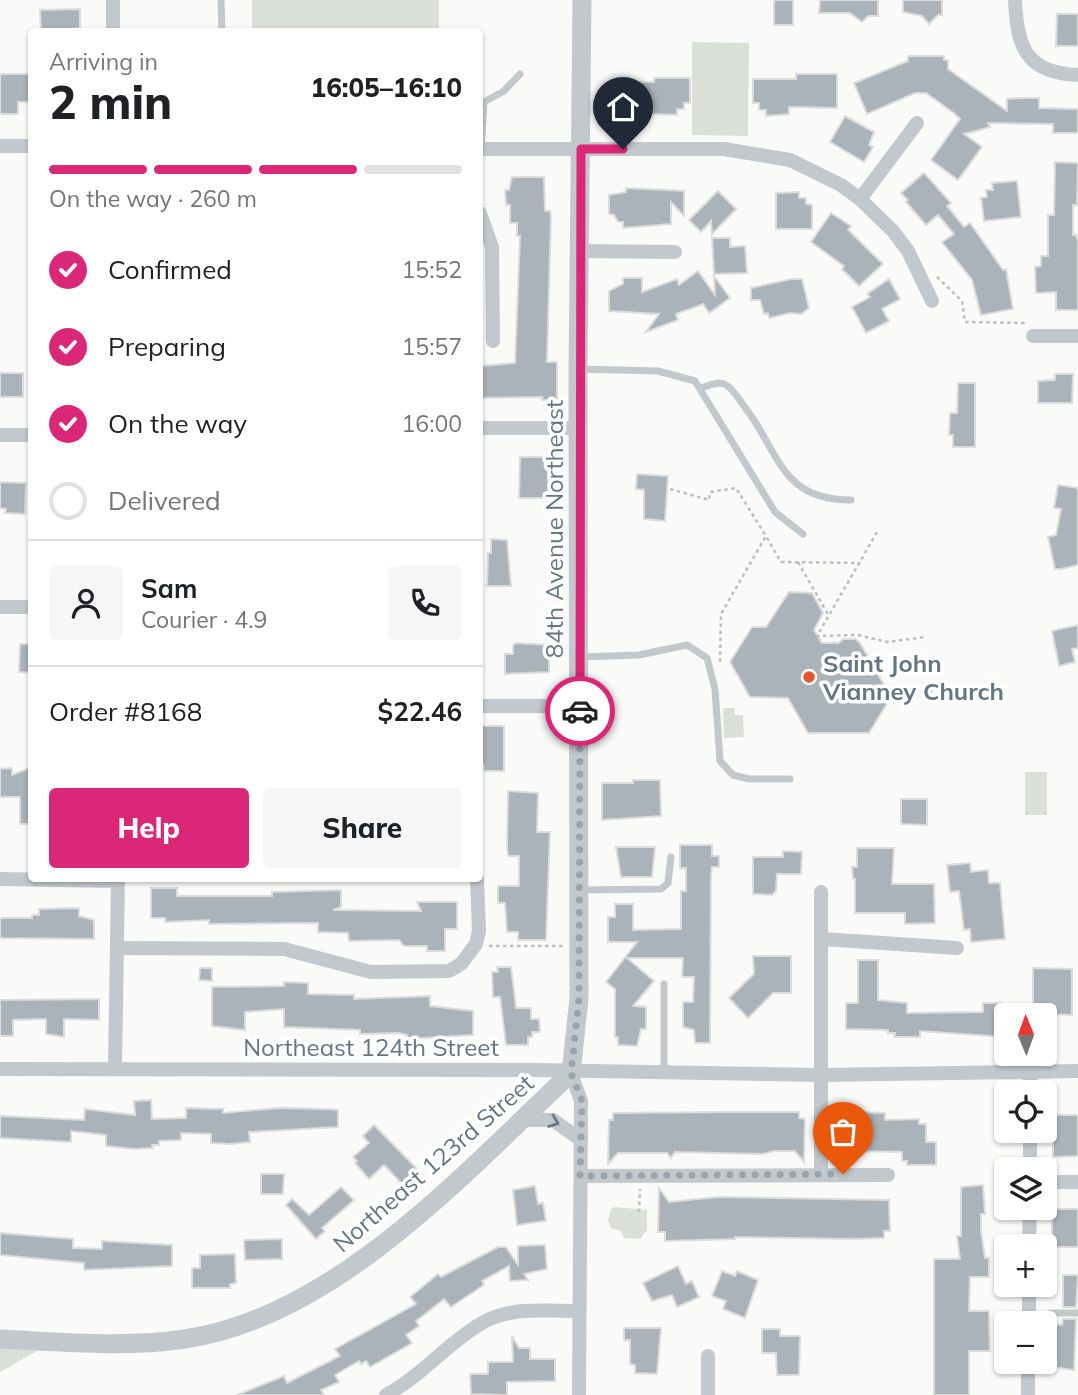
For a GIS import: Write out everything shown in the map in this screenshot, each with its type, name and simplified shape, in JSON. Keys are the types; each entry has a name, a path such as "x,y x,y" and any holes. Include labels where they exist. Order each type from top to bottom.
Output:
{"street":[{"path":"113,0 113,28"},
{"name":"84th Avenue Northeast","path":"579,1395 582,1101 571,1073 579,998 578,369 582,0"},
{"path":"1015,0 1017,36 1025,52 1045,68 1078,75"},
{"path":"860,199 917,123"},
{"path":"0,146 28,146"},
{"path":"483,149 723,149 765,155 808,168 860,199 908,251 932,301"},
{"path":"483,222 492,247 494,341"},
{"path":"580,251 675,252"},
{"path":"1031,329 1078,336"},
{"path":"483,428 578,428"},
{"path":"0,435 28,436"},
{"path":"0,607 28,607"},
{"path":"483,706 580,706"},
{"path":"0,879 28,879"},
{"path":"115,1069 118,882"},
{"path":"117,948 284,950 371,972 449,971 461,964 476,944 479,931 477,882"},
{"path":"821,892 821,1174"},
{"path":"822,939 957,948"},
{"name":"Northeast 124th Street","path":"0,1069 821,1075 1078,1071"},
{"path":"1030,1071 1030,1080"},
{"name":"Northeast 123rd Street","path":"0,1339 151,1343 227,1330 263,1317 346,1273 402,1228 571,1073"},
{"path":"521,1120 553,1120 581,1140"},
{"path":"580,1176 888,1175"},
{"path":"1057,1182 1078,1182"},
{"path":"386,1395 407,1390 482,1323 529,1311 579,1311"},
{"path":"708,1356 708,1395"},
{"path":"1028,1374 1028,1395"}],"lane":[{"path":"222,0 222,28"},
{"path":"483,99 504,91 520,74"},
{"path":"578,369 658,371 695,382 775,512 803,534"},
{"path":"700,388 718,383 726,384 752,416 794,483 812,495 829,500 851,500"},
{"path":"579,657 639,655 687,645 707,658 715,688 720,761 733,775 790,779"},
{"path":"579,890 661,889 668,883 671,857"},
{"path":"664,984 664,1074"},
{"path":"1057,1313 1078,1313"}],"path":[{"path":"933,273 962,301 965,321 1031,329"},
{"path":"670,489 709,500 710,492 736,488 781,562 860,563"},
{"path":"877,533 817,636 858,635 887,642 925,637"},
{"path":"708,664 722,661 721,614 766,536"},
{"path":"798,562 829,616"},
{"path":"887,691 946,691"},
{"path":"484,946 563,946"},
{"path":"639,1212 640,1186"}],"shaded area":[{"path":"252,0 439,0 439,28 252,28"},
{"path":"692,42 749,43 748,136 692,135"},
{"path":"723,708 734,708 735,715 743,715 744,737 724,738"},
{"path":"1025,772 1047,772 1047,815 1025,815"},
{"path":"615,1207 647,1210 647,1230 640,1239 624,1238 621,1231 611,1228 608,1221 611,1209"},
{"path":"0,1339 53,1342 0,1372"}],"building":[{"path":"774,0 793,0 793,25 774,25"},
{"path":"820,0 878,0 878,16 868,16 862,22 850,13 819,13"},
{"path":"903,0 942,0 942,15 938,15 929,24 922,16 903,12"},
{"path":"80,9 80,28 41,28 40,10"},
{"path":"1057,14 1078,14 1078,46 1056,46"},
{"path":"908,56 944,56 944,60 948,60 948,69 1007,111 1007,99 1021,98 1039,98 1039,108 1078,109 1078,133 1053,133 1053,124 988,123 990,127 964,134 982,147 958,180 931,160 960,119 955,114 926,93 915,93 867,114 854,83 908,61"},
{"path":"0,74 28,74 28,102 18,102 18,114 0,114"},
{"path":"796,74 837,74 837,108 789,107 789,114 766,116 766,110 759,110 759,103 753,103 753,79 796,79"},
{"path":"654,78 690,78 690,103 684,103 684,109 677,109 677,115 608,112 608,82 654,82"},
{"path":"845,116 874,132 869,145 873,147 864,162 830,142"},
{"path":"1055,162 1078,163 1073,235 1076,235 1078,241 1078,310 1056,310 1056,292 1036,293 1035,267 1041,266 1041,256 1048,256 1048,215 1054,215"},
{"path":"924,173 951,203 947,206 964,227 970,223 1003,270 1006,269 1013,309 981,315 972,280 942,242 954,234 938,215 926,225 906,202 908,200 901,193"},
{"path":"512,177 544,177 545,211 550,211 551,216 547,362 557,362 557,400 542,400 542,397 483,398 483,366 515,363 520,236 517,236 517,223 510,223 510,205 506,205 505,190 509,190"},
{"path":"1017,181 1021,217 984,221 981,198 987,197 986,190 993,190 992,183"},
{"path":"626,188 684,191 684,216 671,202 671,224 623,228 623,222 618,222 614,215 609,214 609,195 626,192"},
{"path":"718,191 736,209 712,234 711,221 701,232 689,220"},
{"path":"799,192 799,198 806,198 806,204 812,205 812,229 776,229 776,193"},
{"path":"831,213 851,226 848,230 883,264 859,286 842,269 844,266 811,242"},
{"path":"712,238 730,238 730,247 745,246 747,273 714,274"},
{"path":"698,271 715,295 714,276 730,298 709,313 703,304 676,314 678,320 646,332 659,314 609,311 609,291 623,284 623,278 642,278 642,292 677,279 679,285"},
{"path":"802,279 809,308 801,314 790,313 769,318 768,313 764,314 760,300 751,300 751,288"},
{"path":"889,279 900,299 882,309 889,321 866,333 852,307 870,297 867,294"},
{"path":"0,373 23,373 23,397 0,397"},
{"path":"1055,374 1073,374 1072,403 1038,403 1038,381 1055,380"},
{"path":"958,383 975,383 975,447 953,447 953,435 949,435 950,413 957,413"},
{"path":"520,457 548,457 548,498 519,498"},
{"path":"637,474 668,476 665,521 644,519 644,490 636,489"},
{"path":"0,482 26,483 25,514 5,513 6,509 0,508"},
{"path":"1058,485 1078,488 1078,565 1055,569 1048,537 1056,535 1061,509 1054,508"},
{"path":"491,539 507,540 511,586 487,586"},
{"name":"Saint John Vianney Church","path":"789,592 812,593 823,613 814,630 822,643 855,639 860,643 891,697 869,733 808,733 788,698 750,697 730,662 752,627 766,627"},
{"path":"1078,625 1078,648 1072,649 1075,662 1059,666 1052,631"},
{"path":"20,644 28,644 28,673 19,672"},
{"path":"513,645 549,645 549,672 505,674 505,654 513,654"},
{"path":"483,726 504,726 504,771 484,771"},
{"path":"12,768 12,775 28,769 28,824 20,824 20,797 0,797 0,769"},
{"path":"633,780 660,780 661,816 602,820 602,783 633,783"},
{"path":"508,791 538,793 537,832 550,832 546,940 518,940 518,932 507,932 505,903 498,903 498,886 519,886 519,856 508,856 507,848"},
{"path":"901,799 927,799 927,825 901,824"},
{"path":"680,845 712,845 712,856 719,856 719,867 712,867 711,876 710,1043 695,1043 694,1030 683,1027 683,1002 693,1002 694,977 682,977 683,958 627,958 654,981 633,1006 646,1007 646,1029 641,1029 637,1046 618,1045 618,1037 615,1037 615,989 606,982 637,942 608,942 608,917 615,917 615,904 633,904 633,930 681,929 681,891 686,891 686,868 680,868"},
{"path":"616,847 655,847 652,877 621,877"},
{"path":"857,848 894,848 892,884 934,884 935,923 905,924 905,913 855,913 855,879 852,867 857,867"},
{"path":"783,851 802,852 801,874 777,874 776,891 772,895 753,894 753,857 783,857"},
{"path":"970,863 971,872 988,870 989,883 1000,883 1005,939 971,942 970,929 964,930 959,891 950,892 947,865"},
{"path":"151,888 177,888 177,896 272,896 272,892 341,890 341,907 333,910 421,911 417,902 457,902 457,929 445,929 445,951 427,951 427,946 404,946 399,940 349,941 348,933 318,932 318,923 209,924 209,920 165,922 165,918 151,918"},
{"path":"79,908 79,916 94,920 94,939 0,938 0,918 32,918 32,915 39,915 39,909"},
{"path":"753,956 791,956 791,993 773,993 748,1018 729,998 754,974"},
{"path":"858,960 878,960 878,1000 907,1003 907,1013 983,1012 983,1003 994,1003 994,1036 920,1031 920,1037 894,1037 895,1033 888,1033 888,1030 846,1029 846,1003 858,1003"},
{"path":"497,967 511,967 516,1008 531,1008 531,1019 539,1019 540,1032 532,1032 532,1037 528,1037 528,1045 506,1045 500,997 493,997 492,972 498,972"},
{"path":"200,968 212,968 212,981 199,980"},
{"path":"1033,968 1072,969 1072,1015 1057,1014 1057,1003 1033,1003"},
{"path":"284,982 308,983 308,994 354,995 354,999 430,996 430,1006 473,1011 473,1035 407,1039 407,1035 399,1033 360,1034 360,1030 284,1027 284,1009 245,1012 245,1030 212,1026 212,987 284,986"},
{"path":"99,999 99,1020 64,1019 64,1037 46,1034 46,1019 13,1020 13,1036 0,1036 0,1000"},
{"path":"151,1100 152,1119 186,1118 186,1108 223,1109 223,1113 279,1108 325,1109 338,1110 338,1127 249,1132 250,1142 230,1144 211,1143 211,1134 181,1133 181,1140 159,1141 159,1145 152,1145 153,1148 133,1149 106,1146 106,1135 71,1131 71,1142 0,1138 0,1116 84,1120 85,1109 135,1115 134,1101"},
{"path":"799,1112 799,1118 805,1119 804,1162 795,1151 762,1154 675,1152 671,1158 667,1153 618,1153 608,1164 609,1120 613,1120 613,1113"},
{"path":"845,1112 885,1113 885,1120 919,1119 919,1124 926,1124 926,1142 936,1142 936,1165 907,1165 907,1161 902,1161 902,1152 849,1151 840,1163 840,1119 845,1119"},
{"path":"1057,1115 1078,1115 1078,1156 1053,1157 1053,1143 1057,1143"},
{"path":"374,1125 420,1172 404,1186 384,1165 369,1179 355,1163 357,1161 353,1157 369,1143 363,1136"},
{"path":"261,1174 284,1174 283,1194 261,1194"},
{"path":"983,1185 985,1214 981,1214 981,1231 985,1258 989,1258 989,1277 970,1277 969,1311 989,1311 990,1351 969,1351 969,1395 934,1395 934,1259 960,1259 957,1236 961,1236 961,1187"},
{"path":"535,1186 538,1204 543,1203 546,1221 517,1225 513,1190"},
{"path":"341,1187 354,1200 322,1228 325,1231 316,1239 286,1205 292,1199 309,1215"},
{"path":"659,1188 669,1202 718,1197 889,1200 890,1231 884,1231 884,1238 735,1237 665,1241 665,1232 658,1232"},
{"path":"1057,1209 1078,1209 1078,1247 1057,1247 1057,1234 1052,1234 1052,1220 1057,1220"},
{"path":"0,1233 73,1239 73,1248 102,1249 102,1241 172,1245 172,1266 84,1270 84,1263 0,1255"},
{"path":"282,1239 282,1259 245,1260 244,1240"},
{"path":"545,1245 547,1269 524,1274 528,1280 510,1281 509,1266 482,1281 484,1285 451,1307 444,1299 416,1321 419,1326 406,1335 412,1343 370,1367 366,1361 361,1364 359,1361 335,1375 339,1382 321,1390 324,1395 237,1395 284,1376 287,1383 340,1356 335,1349 416,1304 410,1297 438,1274 441,1277 498,1247 506,1247 518,1265 518,1246"},
{"path":"235,1254 236,1283 230,1284 230,1288 192,1288 192,1268 200,1268 200,1255"},
{"path":"678,1266 686,1284 692,1281 699,1297 677,1307 672,1295 652,1301 643,1283"},
{"path":"722,1271 735,1276 737,1271 758,1280 745,1318 723,1309 726,1301 712,1296"},
{"path":"1063,1275 1078,1275 1076,1307 1063,1307"},
{"path":"1063,1319 1076,1319 1074,1370 1057,1368 1057,1325 1062,1325"},
{"path":"624,1328 661,1328 657,1374 635,1373 635,1365 630,1364 630,1340 624,1340"},
{"path":"762,1329 780,1329 780,1336 800,1336 799,1375 777,1375 776,1353 762,1353"},
{"path":"512,1336 519,1348 530,1348 530,1359 555,1359 555,1381 507,1382 507,1395 471,1394 470,1374 488,1374 488,1362 513,1362"}],"way so far":[{"path":"580,711 579,998 571,1073 582,1101 580,1176 843,1174"}],"place":[{"name":"Saint John Vianney Church","path":"809,677"}],"route":[{"path":"580,711 578,369 581,149 623,149"}]}
